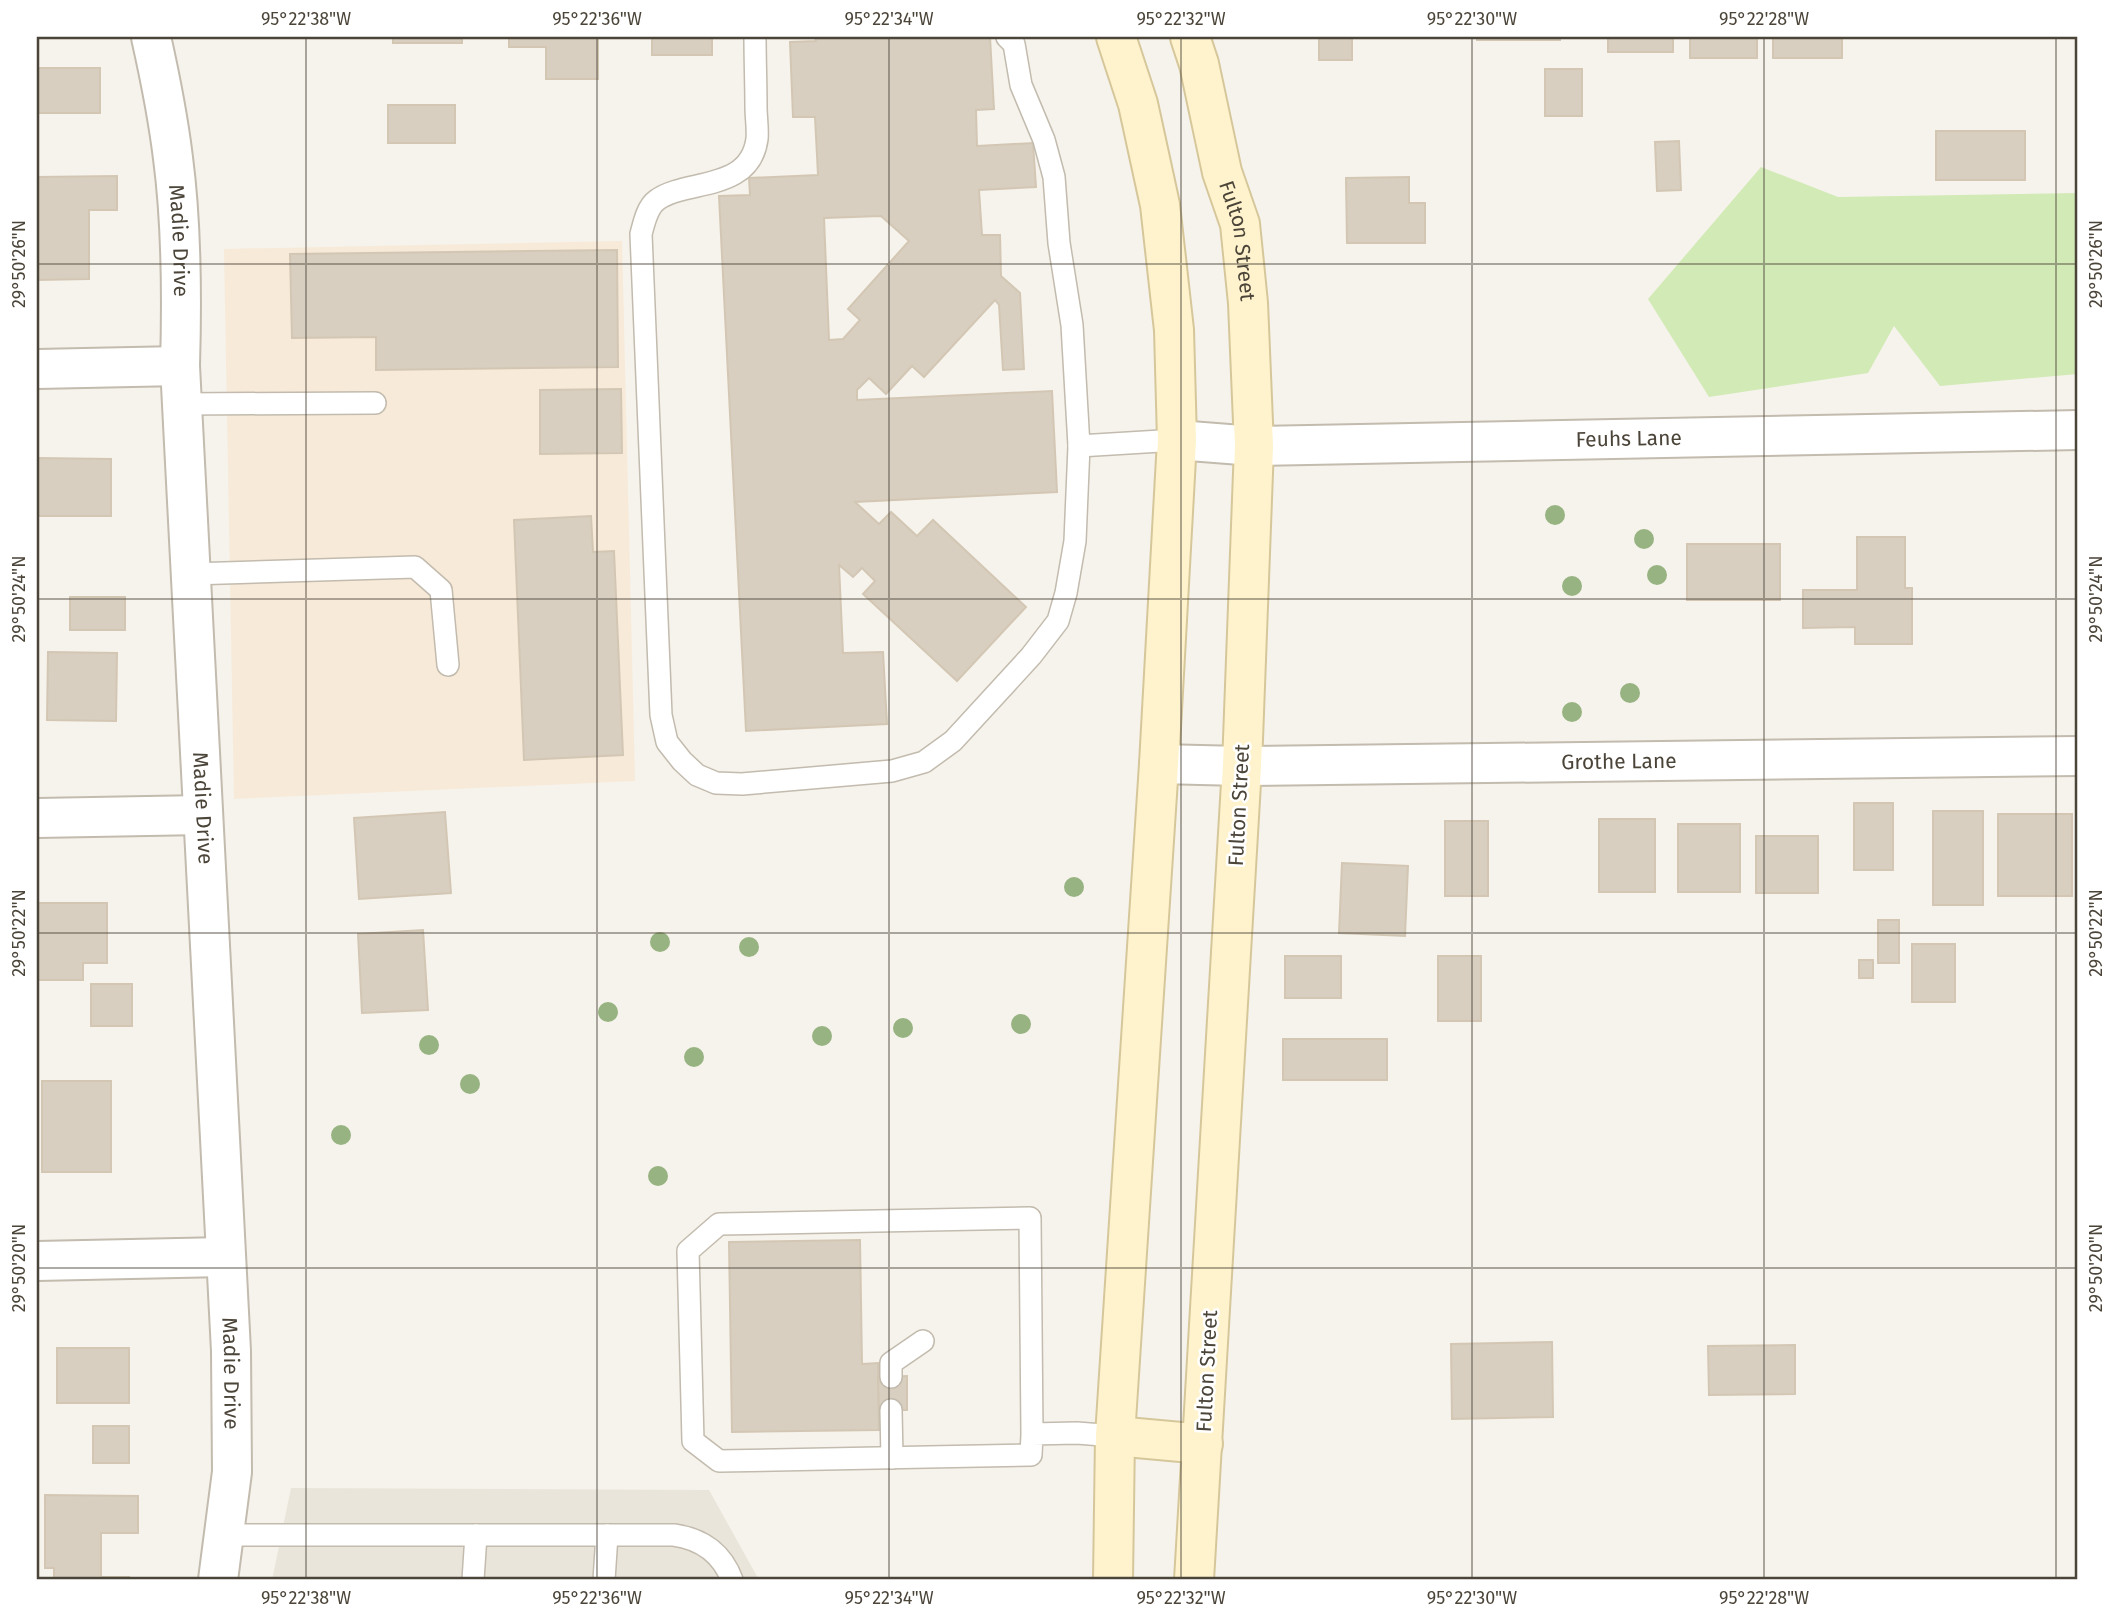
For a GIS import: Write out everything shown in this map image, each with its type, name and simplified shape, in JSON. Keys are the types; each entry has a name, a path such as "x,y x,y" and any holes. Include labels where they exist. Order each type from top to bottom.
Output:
{"main road":[{"path":"1113,1580 1115,1436 1160,764 1177,440 1174,330 1160,205 1138,104 1116,37"},
{"name":"Fulton Street","path":"1190,37 1199,64 1223,172 1240,224 1248,303 1254,446 1242,766 1194,1580"},
{"path":"1115,1436 1203,1444"}],"street":[{"name":"Madie Drive","path":"151,37 173,161 182,294 180,366 231,1351 232,1472 218,1580"},
{"path":"37,369 180,366"},
{"name":"Feuhs Lane","path":"1177,440 1254,446 2078,430"},
{"name":"Grothe Lane","path":"1160,764 1242,766 2078,756"},
{"path":"37,818 203,815"},
{"path":"37,1261 225,1258"}],"lane":[{"path":"755,37 757,141 748,162 733,175 712,184 680,191 656,201 646,216 641,234 661,715 667,742 697,775 716,783 741,784 892,771 924,762 953,741 1031,656 1058,621 1076,541 1079,446 1072,325 1059,243 1054,177 1044,140 1021,85 1014,44 1007,37"},
{"path":"182,404 375,403"},
{"path":"1079,446 1177,440"},
{"path":"191,575 415,567 441,590 448,665"},
{"path":"1030,1218 1032,1434 1031,1455 719,1461 693,1441 688,1251 719,1224 1030,1218"},
{"path":"891,1377 891,1363 923,1341"},
{"path":"891,1410 892,1458"},
{"path":"1032,1434 1115,1436"},
{"path":"224,1535 674,1535 701,1542 712,1550 721,1559 732,1580"},
{"path":"473,1580 476,1535"},
{"path":"604,1580 607,1535"}],"shaded area":[{"path":"622,241 635,781 234,799 224,249"},
{"path":"291,1488 709,1490 759,1580 272,1580"}],"green space":[{"path":"1761,167 1838,197 2078,193 2078,374 1940,386 1894,326 1868,373 1709,397 1648,299"}],"building":[{"path":"381,37 381,38 292,38"},
{"path":"393,37 462,37 462,43 393,43"},
{"path":"509,37 598,37 598,79 546,79 546,47 509,47"},
{"path":"652,37 712,37 712,55 652,55"},
{"path":"815,37 990,37 994,109 976,110 977,146 1033,143 1036,187 979,190 982,235 1000,235 1001,276 1020,293 1024,369 1003,370 999,305 995,300 924,377 912,366 886,394 869,378 857,390 857,400 1052,391 1057,492 855,502 879,524 891,512 917,536 933,520 1026,607 957,681 863,594 875,581 862,568 853,577 839,565 843,653 883,652 887,724 746,731 719,196 750,195 749,178 818,175 815,117 793,117 790,42 816,41","holes":["881,216 909,241 848,309 860,320 843,339 829,340 824,218"]},
{"path":"1319,37 1352,37 1352,60 1319,60"},
{"path":"1477,37 1560,37 1560,40 1477,40"},
{"path":"1608,37 1673,37 1673,52 1608,52"},
{"path":"1690,37 1757,37 1757,58 1690,58"},
{"path":"1773,37 1842,37 1842,58 1773,58"},
{"path":"37,68 100,68 100,113 37,113"},
{"path":"1545,69 1582,69 1582,116 1545,116"},
{"path":"388,105 455,105 455,143 388,143"},
{"path":"1936,131 2025,131 2025,180 1936,180"},
{"path":"1679,141 1681,190 1657,191 1655,142"},
{"path":"117,176 117,210 89,210 89,279 37,280 37,177"},
{"path":"1409,177 1409,203 1425,203 1425,243 1347,243 1346,178"},
{"path":"617,250 618,367 376,370 376,337 292,338 290,254"},
{"path":"621,389 622,453 540,454 540,390"},
{"path":"37,458 111,459 111,516 37,516"},
{"path":"591,516 593,552 614,551 623,755 524,760 514,520"},
{"path":"1857,537 1905,537 1905,588 1912,588 1912,644 1855,644 1855,627 1803,628 1803,590 1857,590"},
{"path":"1687,544 1780,544 1780,600 1687,600"},
{"path":"70,597 125,597 125,630 70,630"},
{"path":"48,652 117,653 116,721 47,720"},
{"path":"1854,803 1893,803 1893,870 1854,870"},
{"path":"1933,811 1983,811 1983,905 1933,905"},
{"path":"445,812 451,893 359,899 354,818"},
{"path":"1998,814 2072,814 2072,896 1998,896"},
{"path":"1599,819 1655,819 1655,892 1599,892"},
{"path":"1445,821 1488,821 1488,896 1445,896"},
{"path":"1678,824 1740,824 1740,892 1678,892"},
{"path":"1756,836 1818,836 1818,893 1756,893"},
{"path":"1342,863 1408,866 1405,936 1339,933"},
{"path":"37,903 107,903 107,963 83,963 83,980 37,980"},
{"path":"1878,920 1899,920 1899,963 1878,963"},
{"path":"423,930 428,1010 362,1013 358,934"},
{"path":"1912,944 1955,944 1955,1002 1912,1002"},
{"path":"1285,956 1341,956 1341,998 1285,998"},
{"path":"1438,956 1481,956 1481,1021 1438,1021"},
{"path":"1859,960 1873,960 1873,978 1859,978"},
{"path":"91,984 132,984 132,1026 91,1026"},
{"path":"1283,1039 1387,1039 1387,1080 1283,1080"},
{"path":"42,1081 111,1081 111,1172 42,1172"},
{"path":"860,1240 862,1364 878,1363 879,1430 732,1432 729,1242"},
{"path":"1552,1342 1553,1417 1452,1419 1451,1344"},
{"path":"1795,1345 1795,1394 1709,1395 1708,1346"},
{"path":"57,1348 129,1348 129,1403 57,1403"},
{"path":"907,1376 907,1410 879,1410 878,1377"},
{"path":"93,1426 129,1426 129,1463 93,1463"},
{"path":"45,1495 138,1496 138,1533 101,1533 101,1577 129,1577 129,1580 54,1580 54,1568 45,1568"}]}
